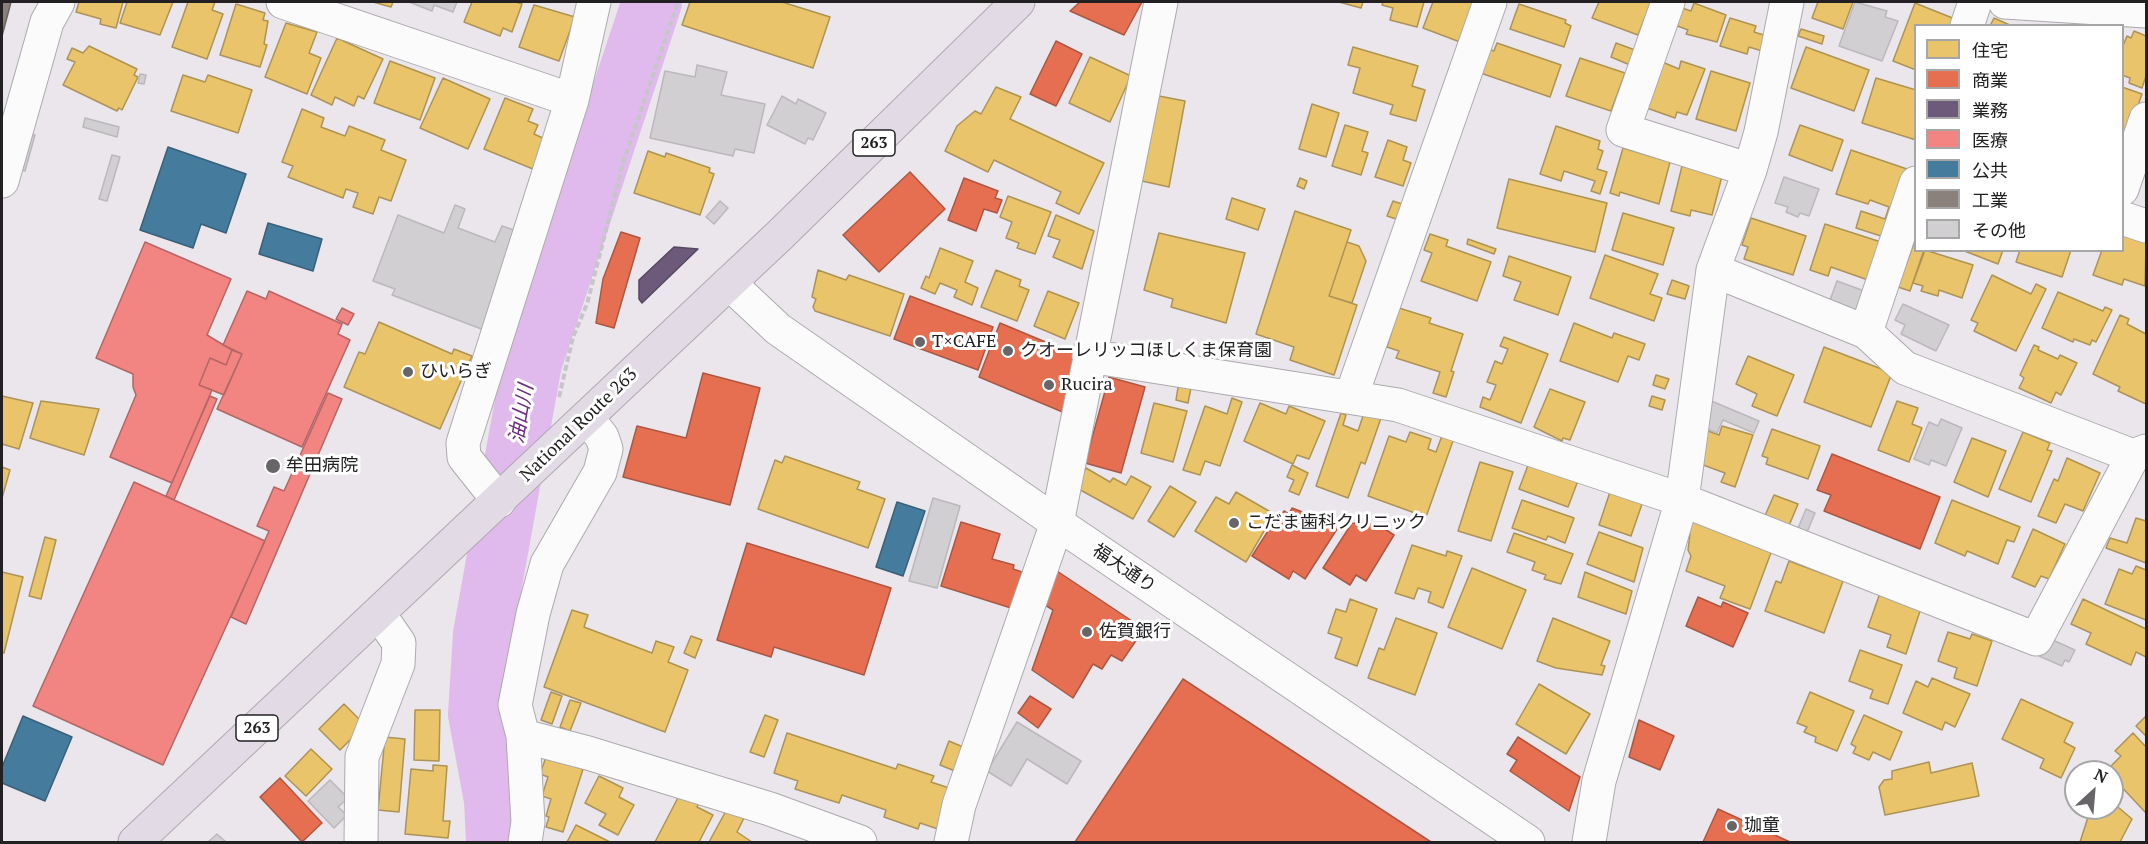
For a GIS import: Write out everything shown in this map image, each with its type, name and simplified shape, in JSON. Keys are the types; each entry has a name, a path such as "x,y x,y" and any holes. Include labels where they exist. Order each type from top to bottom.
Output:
{"highway":[{"name":"National Route 263","path":"135,843 729,283 1018,2"}],"street":[{"path":"2,181 46,22 58,2"},
{"path":"283,2 572,100"},
{"path":"499,501 467,463 463,443 572,100 594,2"},
{"path":"951,843 959,805 1057,524 1161,2"},
{"path":"1351,398 1490,2"},
{"path":"1668,2 1623,130 1750,170"},
{"path":"1588,843 1599,781 1682,500 1713,270 1750,170 1761,132 1787,2"},
{"path":"1969,24 1975,2"},
{"path":"2006,2 2146,11"},
{"path":"2124,183 2146,119"},
{"path":"1866,332 1914,189"},
{"path":"2124,219 2146,226"},
{"path":"1089,356 1398,405 1682,500 2036,639 2140,454 1905,368 1866,332 1713,270"},
{"name":"福大通り","path":"729,283 778,329 1057,524 1528,843"},
{"path":"525,843 528,822 523,736 515,705 532,614 547,564 600,472 606,449 602,437 587,418"},
{"path":"361,843 362,757 398,664 399,643 379,614"},
{"path":"523,736 588,753 770,809 861,843"}],"path":[{"path":"557,404 573,337 587,304 624,160 678,2"}],"building: 住宅":[{"path":"79,2 123,2 116,28 100,24 101,19 76,12"},
{"path":"127,2 173,2 160,35 120,23"},
{"path":"188,2 215,2 212,10 223,14 207,59 172,47"},
{"path":"373,2 393,2 391,7"},
{"path":"472,2 522,4 512,32 503,28 500,36 464,22"},
{"path":"690,2 782,2 830,17 813,68 682,25"},
{"path":"1339,2 1363,2 1361,8"},
{"path":"1383,2 1424,2 1417,27 1390,20 1393,8 1382,5"},
{"path":"1433,2 1474,2 1460,42 1423,28"},
{"path":"1599,2 1651,2 1638,35 1592,18"},
{"path":"1818,2 1853,2 1843,29 1812,18"},
{"path":"1694,3 1726,15 1717,42 1686,34 1688,30 1675,25 1682,8 1691,11"},
{"path":"1915,3 1955,19 1953,24 1914,24 1914,69 1893,61"},
{"path":"236,4 265,13 263,20 268,21 264,44 267,45 260,67 220,55"},
{"path":"1519,4 1566,20 1565,23 1571,26 1564,47 1510,29"},
{"path":"534,5 575,17 559,61 519,47"},
{"path":"1730,18 1756,26 1754,32 1767,36 1762,51 1749,47 1747,54 1720,46"},
{"path":"1994,18 2008,24 1991,24"},
{"path":"286,23 317,32 309,53 321,58 307,94 265,77"},
{"path":"1801,29 1824,36 1822,44 1798,36"},
{"path":"2134,31 2146,36 2146,76 2142,88 2129,83 2130,78 2124,76 2124,43 2127,36 2131,38"},
{"path":"337,38 383,59 364,99 358,96 354,106 335,97 332,105 311,95"},
{"path":"1497,43 1561,65 1550,97 1472,70 1480,46 1494,51"},
{"path":"1616,43 1635,50 1630,65 1611,57"},
{"path":"89,46 137,69 134,75 138,77 122,110 119,108 117,111 63,85 75,62 67,59 72,48 83,53"},
{"path":"1353,47 1418,66 1412,86 1425,90 1416,121 1390,114 1393,105 1353,93 1360,68 1348,65"},
{"path":"1806,47 1869,70 1854,111 1791,88"},
{"path":"1090,57 1131,76 1110,122 1069,103"},
{"path":"1580,58 1625,73 1611,111 1566,96"},
{"path":"390,61 435,78 420,120 374,103"},
{"path":"1660,61 1679,69 1681,61 1705,69 1687,115 1677,112 1675,118 1644,107"},
{"path":"1711,71 1750,83 1736,131 1696,119"},
{"path":"183,75 205,82 208,75 252,90 238,133 171,111"},
{"path":"443,78 490,99 468,149 420,128"},
{"path":"1876,78 1914,89 1914,139 1862,123"},
{"path":"996,87 1021,97 1010,119 1104,163 1079,214 1056,203 1061,192 994,160 988,172 945,151 957,126 975,111 981,114"},
{"path":"2124,88 2142,94 2126,140 2124,140"},
{"path":"1159,96 1185,101 1169,187 1142,181"},
{"path":"505,98 533,109 528,121 538,125 534,134 545,139 533,169 484,149"},
{"path":"1312,104 1339,113 1326,157 1299,149"},
{"path":"302,109 324,118 321,127 345,136 349,126 385,140 381,150 406,160 391,201 379,197 373,214 353,207 358,193 346,189 343,198 288,177 293,166 282,162"},
{"path":"1345,125 1368,132 1362,151 1368,153 1361,175 1332,166"},
{"path":"1800,125 1843,140 1832,171 1789,155"},
{"path":"1556,126 1600,141 1598,149 1603,151 1597,169 1607,172 1600,194 1591,191 1595,181 1564,171 1561,181 1540,174"},
{"path":"1388,140 1407,147 1403,160 1411,163 1403,186 1375,177"},
{"path":"1623,148 1670,162 1659,204 1620,192 1619,196 1610,193"},
{"path":"1851,150 1907,169 1884,237 1856,228 1861,211 1885,219 1889,207 1870,200 1868,204 1836,194"},
{"path":"648,151 665,157 666,153 710,168 709,172 714,174 700,215 634,193"},
{"path":"1682,166 1722,176 1712,215 1691,210 1690,216 1671,211"},
{"path":"1300,178 1307,181 1304,189 1297,186"},
{"path":"1509,179 1607,203 1595,252 1497,228"},
{"path":"1008,196 1051,212 1035,254 1017,248 1019,243 1006,238 1012,222 1000,217"},
{"path":"1232,198 1265,209 1258,230 1226,219"},
{"path":"1393,201 1402,204 1396,219 1387,216"},
{"path":"1295,211 1351,230 1329,296 1357,305 1334,375 1290,360 1294,347 1256,334"},
{"path":"1623,213 1674,228 1663,265 1612,250"},
{"path":"1056,215 1094,231 1082,269 1053,257 1060,240 1048,236"},
{"path":"1751,218 1806,236 1793,275 1744,259 1748,247 1742,245"},
{"path":"1825,224 1881,242 1868,280 1831,267 1828,276 1810,270"},
{"path":"1159,233 1245,253 1226,323 1171,307 1173,299 1144,290"},
{"path":"1430,234 1448,240 1446,246 1491,262 1477,301 1421,281 1432,253 1424,250"},
{"path":"2124,235 2146,242 2145,286 2124,279 2122,285 2093,275 2101,252 2124,252"},
{"path":"1468,239 1496,249 1494,254 1467,244"},
{"path":"1347,242 1359,246 1366,261 1352,303 1329,296"},
{"path":"1914,243 1914,252 1923,252 1910,291 1898,287"},
{"path":"940,248 973,261 965,282 978,288 972,305 954,297 957,290 940,283 935,294 921,288 926,276 929,278"},
{"path":"1924,252 1931,252 1973,265 1962,298 1939,290 1938,296 1921,291 1923,286 1913,283"},
{"path":"1967,252 2002,252 1998,264"},
{"path":"2019,252 2070,252 2062,277 2016,262"},
{"path":"1605,255 1658,274 1650,294 1662,298 1654,321 1590,298"},
{"path":"1509,256 1571,277 1558,315 1514,300 1521,282 1503,276"},
{"path":"818,270 846,280 849,275 904,294 890,336 815,311 813,307 816,299 812,297"},
{"path":"996,270 1021,280 1019,286 1029,290 1017,321 981,307"},
{"path":"1992,275 2031,294 2036,284 2046,289 2016,351 1974,331 1978,323 1971,320"},
{"path":"1672,280 1689,286 1685,299 1667,294"},
{"path":"1048,291 1079,303 1065,339 1034,326"},
{"path":"2058,292 2103,311 2105,307 2112,310 2096,342 2092,340 2090,345 2074,339 2073,342 2042,328"},
{"path":"1399,308 1431,318 1429,323 1463,334 1451,371 1454,372 1446,397 1433,393 1440,372 1396,358 1399,351 1387,347"},
{"path":"2120,315 2129,319 2127,324 2146,334 2146,404 2118,391 2120,387 2093,374"},
{"name":"ひいらぎ","path":"379,322 452,354 454,349 472,356 440,429 344,387 359,352 365,354"},
{"path":"1574,323 1612,338 1614,333 1645,344 1639,360 1628,356 1618,382 1560,361"},
{"path":"1504,337 1548,354 1521,423 1480,407 1483,397 1490,400 1496,385 1487,382 1495,361 1502,364 1508,349 1500,346"},
{"path":"2034,345 2039,347 2038,350 2058,359 2060,355 2077,363 2061,395 2056,392 2051,403 2019,388 2024,378 2020,375"},
{"path":"1824,347 1892,373 1871,427 1804,402"},
{"path":"1748,356 1794,375 1777,416 1752,406 1757,394 1736,384"},
{"path":"1656,375 1669,379 1665,389 1653,385"},
{"path":"1179,381 1192,383 1188,403 1176,400"},
{"path":"1550,389 1585,402 1570,440 1563,438 1562,441 1534,427"},
{"path":"2,396 33,403 19,449 2,444"},
{"path":"1652,396 1665,400 1662,410 1649,406"},
{"path":"1232,398 1242,402 1220,466 1205,461 1200,475 1183,470 1205,406 1227,414"},
{"path":"41,401 99,409 84,455 30,438"},
{"path":"1897,401 1918,408 1912,424 1922,428 1909,462 1878,450"},
{"path":"1154,403 1187,411 1173,462 1141,453"},
{"path":"1260,403 1286,414 1289,406 1325,421 1309,459 1297,455 1293,464 1244,441"},
{"path":"1341,413 1346,415 1343,425 1358,431 1364,413 1381,418 1365,464 1361,462 1348,498 1316,486"},
{"path":"1722,426 1753,435 1735,487 1721,482 1725,473 1695,462 1703,429 1719,435"},
{"path":"1772,429 1820,446 1808,479 1766,464 1768,458 1762,456"},
{"path":"1410,432 1431,439 1428,449 1436,452 1443,433 1454,438 1426,517 1368,496 1389,436 1406,442"},
{"path":"2023,432 2050,443 2047,450 2052,451 2031,502 1999,489"},
{"path":"1972,438 2006,451 1988,497 1954,482"},
{"path":"785,456 860,482 857,489 885,499 868,548 758,509 775,460 782,463"},
{"path":"2067,458 2100,473 2083,511 2065,504 2056,523 2038,516 2054,479 2058,481"},
{"path":"1530,460 1579,478 1568,507 1519,489"},
{"path":"1480,462 1513,472 1491,541 1458,531"},
{"path":"1292,465 1308,473 1299,495 1289,491 1294,480 1287,477"},
{"path":"2,467 10,470 2,498"},
{"path":"1086,468 1110,482 1113,478 1126,485 1131,476 1151,487 1133,519 1075,487"},
{"path":"1170,486 1196,502 1174,537 1148,521"},
{"name":"こだま歯科クリニック","path":"1236,492 1274,514 1246,562 1195,531 1216,497 1229,504"},
{"path":"1610,492 1642,504 1631,536 1599,525"},
{"path":"1774,495 1798,504 1788,528 1764,518"},
{"path":"1522,500 1574,518 1565,543 1548,536 1546,540 1512,528"},
{"path":"1952,500 2020,527 2014,542 2007,540 1998,564 1967,551 1965,556 1935,543"},
{"path":"2136,518 2146,521 2146,563 2106,548 2110,538 2127,543"},
{"path":"1691,519 1772,550 1750,609 1720,598 1725,586 1686,571 1691,556 1688,550 1690,534 1686,532"},
{"path":"2033,529 2065,544 2049,579 2041,576 2035,587 2012,577"},
{"path":"1599,532 1643,548 1634,582 1587,564"},
{"path":"1514,533 1573,554 1561,584 1544,579 1546,575 1532,570 1535,562 1507,552"},
{"path":"45,537 56,540 41,599 29,596"},
{"path":"1412,545 1446,556 1447,551 1462,556 1443,608 1428,602 1431,592 1418,588 1414,599 1395,593"},
{"path":"1789,561 1843,581 1824,633 1765,611 1776,581 1781,583"},
{"path":"2136,566 2146,570 2146,620 2105,604 2119,569 2132,574"},
{"path":"1472,568 1526,590 1502,649 1448,627"},
{"path":"2,572 23,577 4,653 2,653"},
{"path":"1585,572 1632,591 1626,614 1578,597"},
{"path":"1880,593 1921,608 1906,654 1887,647 1891,635 1868,627"},
{"path":"1350,599 1377,609 1357,666 1335,658 1342,638 1328,633 1336,609 1346,612"},
{"path":"2083,599 2146,629 2146,657 2136,652 2131,665 2086,644 2091,633 2071,624"},
{"path":"572,610 588,615 584,627 652,653 656,641 674,647 668,662 688,670 665,732 544,687"},
{"path":"1396,618 1437,633 1415,695 1368,678 1379,648 1384,650"},
{"path":"1553,618 1610,641 1601,665 1605,666 1602,675 1556,668 1537,661"},
{"path":"1948,632 1970,639 1972,634 1992,641 1977,686 1954,678 1957,668 1938,661"},
{"path":"691,636 702,640 695,658 684,653"},
{"path":"1860,650 1902,665 1888,704 1870,698 1873,690 1849,681"},
{"path":"1932,678 1970,694 1955,727 1945,722 1942,730 1903,713 1916,681 1928,687"},
{"path":"1539,684 1590,714 1566,754 1516,724"},
{"path":"551,692 562,696 552,724 541,720"},
{"path":"1810,692 1854,711 1837,751 1815,742 1816,737 1804,732 1807,727 1797,723"},
{"path":"2021,699 2073,723 2064,742 2075,748 2069,760 2064,760 2064,772 2061,778 2040,768 2044,759 2002,739"},
{"path":"570,700 581,703 570,731 560,727"},
{"path":"344,704 365,725 340,750 319,729"},
{"path":"415,710 440,710 439,761 414,760"},
{"path":"765,715 778,720 764,757 750,752"},
{"path":"1864,715 1902,732 1890,760 1873,752 1869,760 1853,753 1856,747 1851,744"},
{"path":"2146,716 2146,736 2136,726"},
{"path":"787,733 896,769 898,764 934,776 931,782 952,789 938,829 920,823 918,829 884,817 886,810 842,795 839,803 795,789 798,781 774,773"},
{"path":"2133,733 2146,747 2146,813 2124,790 2124,760 2117,760 2121,756 2115,751"},
{"path":"385,737 405,739 399,812 378,810"},
{"path":"949,741 963,747 955,771 940,765"},
{"path":"311,749 332,769 306,796 285,776"},
{"path":"546,757 583,769 563,832 546,827 549,817 546,816 551,799 542,796 548,777 540,774"},
{"path":"1929,762 1931,773 1972,763 1979,796 1885,815 1879,787 1884,780 1892,779 1892,771"},
{"path":"433,765 447,766 443,821 450,821 448,838 405,834 411,769 433,771"},
{"path":"599,776 623,788 619,797 634,805 618,835 599,825 606,814 585,803"},
{"path":"683,788 701,798 697,807 713,815 699,842 655,842"},
{"path":"727,809 744,818 737,832 752,842 709,842"},
{"path":"2124,812 2132,819 2120,842 2080,842 2087,820 2124,820"},
{"path":"576,825 610,842 567,842"}],"building: 商業":[{"path":"1080,2 1142,2 1124,35 1070,11"},
{"path":"1056,41 1082,54 1056,106 1030,94"},
{"path":"910,172 945,209 879,272 843,235"},
{"path":"964,178 998,191 995,198 1002,200 997,213 984,209 976,231 948,220"},
{"path":"621,232 640,238 614,328 596,323 603,279"},
{"path":"910,296 993,327 978,370 894,339"},
{"path":"1000,323 1079,356 1065,413 979,377"},
{"path":"703,373 760,388 730,505 623,477 637,426 686,438"},
{"path":"1109,377 1145,387 1121,473 1085,463"},
{"path":"1832,454 1940,497 1920,549 1824,511 1831,495 1817,490"},
{"path":"1292,508 1339,526 1305,579 1293,571 1289,579 1252,556 1275,520 1277,522 1284,511 1289,514"},
{"path":"961,522 1000,534 992,559 1014,565 1013,569 1022,572 1011,608 941,586"},
{"path":"1352,523 1377,524 1394,535 1366,581 1356,575 1350,585 1323,568"},
{"path":"747,543 891,588 864,675 774,647 771,657 717,640"},
{"path":"1057,571 1144,629 1122,661 1111,655 1102,669 1093,664 1073,698 1032,670 1053,610 1045,605"},
{"path":"1698,597 1721,607 1723,602 1748,613 1733,647 1686,626"},
{"path":"1183,679 1431,842 1075,842"},
{"path":"1030,696 1051,709 1038,728 1018,713"},
{"path":"1639,720 1674,736 1660,770 1629,757"},
{"path":"1518,737 1580,777 1569,811 1510,771 1517,760 1507,754"},
{"path":"280,778 322,823 302,842 260,797"},
{"name":"珈童","path":"1718,809 1790,842 1703,842"}],"building: 業務":[{"path":"674,247 698,249 642,303 639,299 639,280"}],"building: 医療":[{"path":"145,242 231,279 207,335 232,350 226,365 210,358 199,385 212,390 172,483 110,457 136,395 133,387 133,374 96,358"},
{"path":"247,291 266,299 269,291 342,324 338,334 350,340 302,447 217,409 242,354 223,345"},
{"path":"342,308 354,314 348,325 336,319"},
{"path":"232,350 242,354 224,395 199,385 210,358 226,365"},
{"path":"328,393 342,399 246,624 231,617 269,531 257,526 274,487 284,491"},
{"path":"210,396 217,399 174,500 166,496"},
{"path":"134,482 265,541 163,765 33,706"}],"building: 公共":[{"path":"168,147 246,174 226,233 201,224 193,248 140,230"},
{"path":"268,223 322,239 313,271 259,254"},
{"path":"897,502 925,511 903,576 876,567"},
{"path":"23,716 72,737 45,801 2,783 2,767"}],"building: 工業":[{"path":"2,2 11,2 2,36"}],"building: その他":[{"path":"409,2 457,2 453,12 434,5 432,11"},
{"path":"1855,2 1887,11 1885,17 1898,21 1882,61 1839,46"},
{"path":"697,65 727,72 721,95 765,104 754,153 735,149 733,156 650,138 665,71 695,77"},
{"path":"140,74 146,75 144,84 138,83"},
{"path":"782,96 796,104 798,99 826,113 813,140 808,138 805,144 767,125"},
{"path":"85,118 119,127 117,137 83,127"},
{"path":"26,133 35,135 25,171 15,168"},
{"path":"112,155 120,157 107,201 99,199"},
{"path":"1784,177 1819,189 1809,216 1800,213 1798,217 1786,212 1788,207 1775,203"},
{"path":"720,201 728,208 714,224 706,217"},
{"path":"455,205 465,209 458,228 495,242 502,226 514,230 507,249 514,252 484,330 392,295 395,289 373,281 398,215 444,233"},
{"path":"1837,281 1867,292 1860,312 1830,300"},
{"path":"1903,304 1949,325 1936,351 1901,334 1905,325 1895,320"},
{"path":"1709,400 1759,421 1754,433 1723,420 1717,433 1698,425"},
{"path":"1941,419 1962,428 1946,466 1931,460 1929,465 1914,459 1929,422 1938,426"},
{"path":"933,498 960,506 937,588 909,581"},
{"path":"1806,509 1815,513 1805,537 1796,533"},
{"path":"2048,638 2075,650 2069,662 2065,660 2062,666 2039,656"},
{"path":"1017,722 1081,761 1067,784 1027,759 1011,786 987,771"},
{"path":"330,780 348,798 338,807 347,815 334,828 308,801"},
{"path":"217,834 226,842 208,842"}],"waterway":[{"name":"油山川","path":"496,842 494,800 478,714 483,634 532,363 652,2"}],"place":[{"name":"T×CAFE","path":"920,342"},
{"name":"クオーレリッコほしくま保育園","path":"1008,351"},
{"name":"ひいらぎ","path":"408,372"},
{"name":"Rucira","path":"1049,385"},
{"name":"牟田病院","path":"273,466"},
{"name":"こだま歯科クリニック","path":"1234,523"},
{"name":"佐賀銀行","path":"1087,632"},
{"name":"珈童","path":"1732,826"}]}
